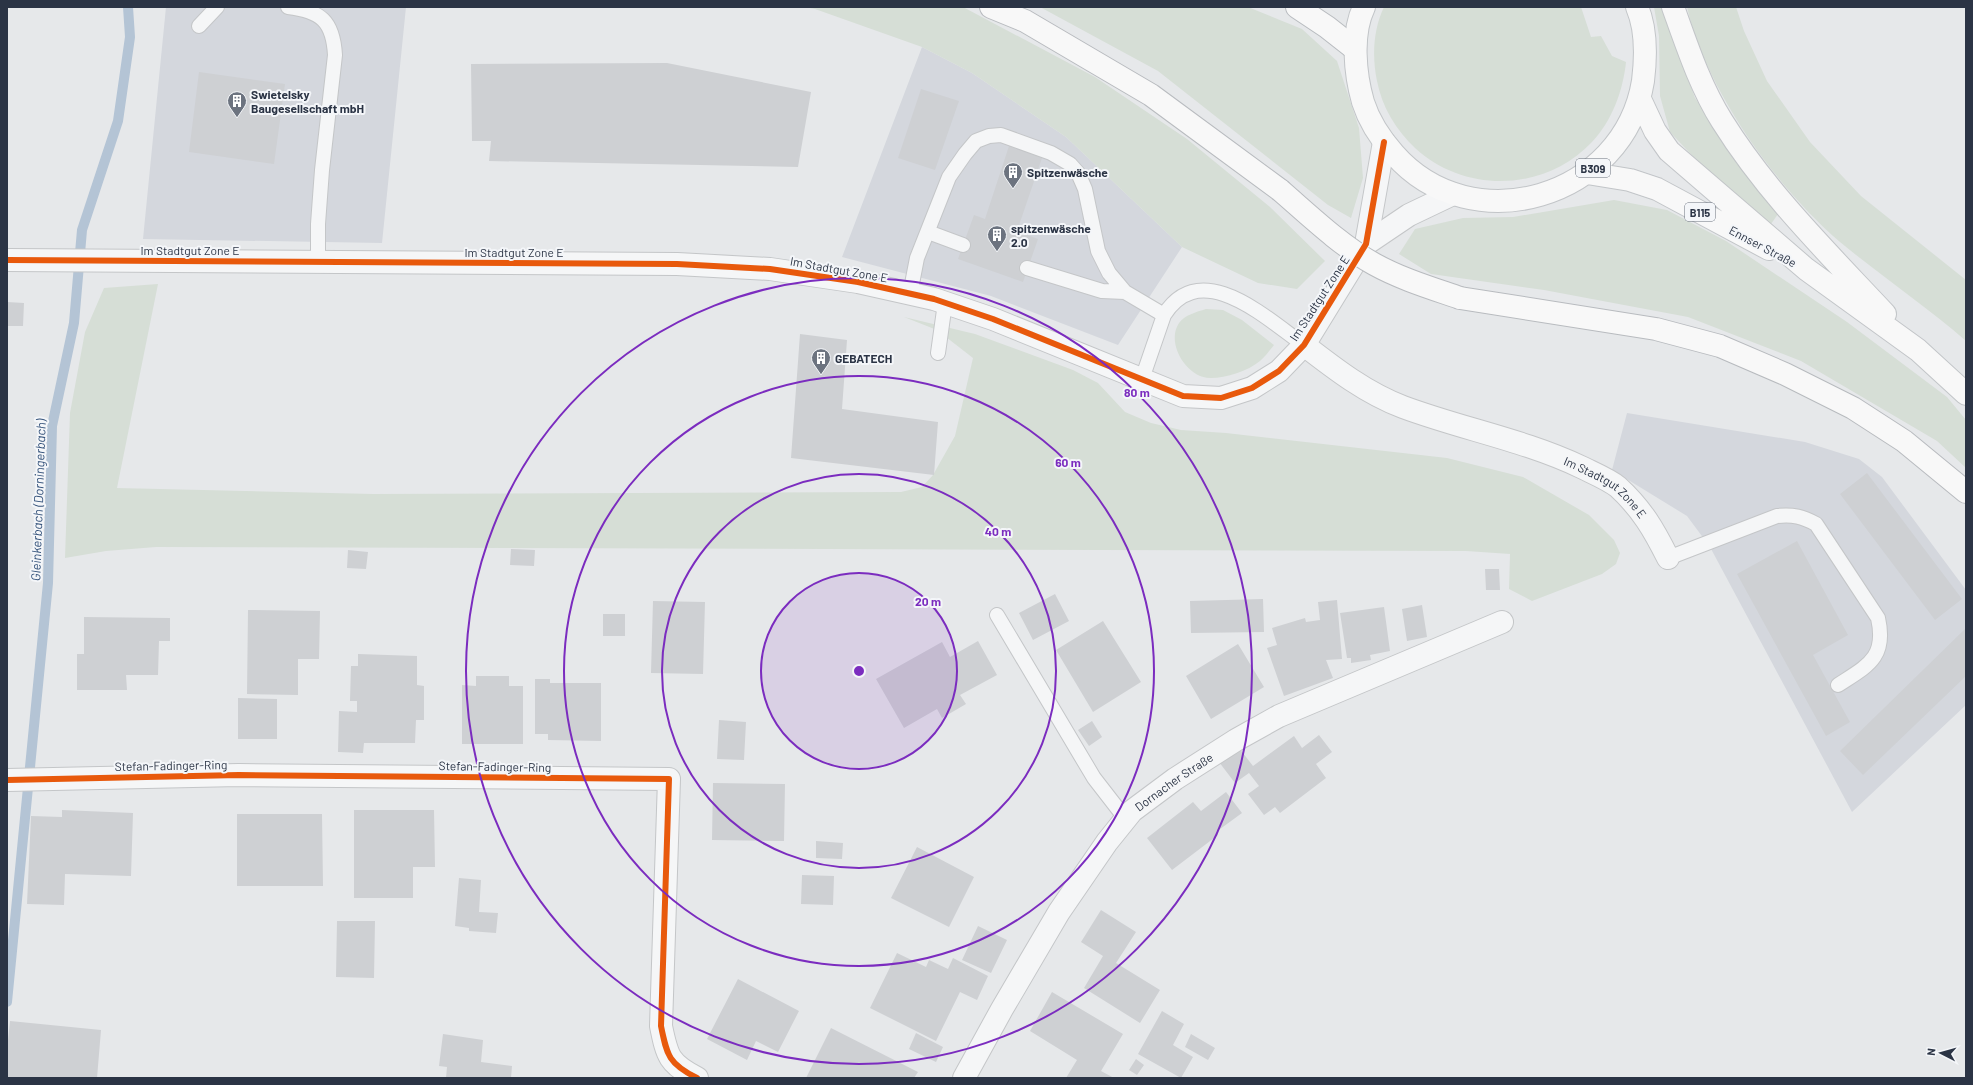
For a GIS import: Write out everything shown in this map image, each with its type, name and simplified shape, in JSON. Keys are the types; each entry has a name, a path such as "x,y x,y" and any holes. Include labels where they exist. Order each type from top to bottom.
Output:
{"main road":[{"path":"991,7 1025,21 1151,95 1280,190 1324,228 1374,264 1410,281 1460,298 1656,329 1720,346 1785,374 1853,408 1904,441 1966,492"},
{"path":"1297,7 1328,27 1355,50"},
{"name":"B309","path":"1364,7 1355,50 1357,82 1367,114 1384,142 1403,164 1426,182 1453,194 1487,201 1522,200 1556,191 1587,173 1610,152 1628,127 1640,99 1646,57 1641,16 1637,7"},
{"path":"1673,7 1695,68 1721,120 1752,166 1788,210 1918,350"},
{"name":"Ennser Straße","path":"1640,99 1655,131 1669,151 1806,269 1918,350 1966,394"},
{"name":"Ennser Straße","path":"1587,173 1630,180 1657,189 1806,269"}],"street":[{"name":"Im Stadtgut Zone E","path":"7,260 677,264 770,269 858,282 945,303 993,319 1183,396 1222,398 1252,388 1279,371 1304,345 1366,244 1384,142"},
{"name":"Im Stadtgut Zone E","path":"1366,244 1410,215 1453,194"},
{"name":"Im Stadtgut Zone E","path":"1304,345 1345,377 1369,391 1402,407 1451,423 1511,439 1562,458 1617,486 1652,525 1668,558"},
{"name":"Dornacher Straße","path":"964,1078 1002,1009 1059,912 1125,818 1175,779 1236,740 1279,716 1502,622"},
{"name":"Stefan-Fadinger-Ring","path":"8,780 239,775 669,779 661,1026 666,1052 681,1070 697,1078"}],"lane":[{"path":"199,26 217,7"},
{"path":"288,7 303,9 318,15 327,24 334,37 335,55 318,224 318,262"},
{"path":"910,294 917,258 950,177 965,154 976,141 989,136 1001,134 1052,153 1070,164 1078,173 1085,190 1098,251 1109,273 1125,292 1164,315"},
{"path":"928,232 963,245"},
{"path":"1027,268 1102,291 1125,292"},
{"path":"1142,379 1164,315 1168,309 1181,298 1193,292 1209,290 1225,293 1245,303 1304,345"},
{"path":"938,353 945,303"},
{"path":"1668,558 1777,516 1790,514 1804,517 1816,524 1878,618 1882,634 1878,650 1870,665 1838,685"},
{"path":"997,615 1094,778 1125,818"}],"shaded area":[{"path":"166,7 406,7 382,243 143,239"},
{"path":"804,7 963,7 1095,77 1187,139 1270,207 1325,261 1297,289 1258,283 1182,247 1066,137 972,73 922,47 815,9"},
{"path":"1040,7 1248,7 1302,29 1337,61 1359,128 1363,178 1351,218 1328,205 1158,71"},
{"path":"1384,7 1581,7 1591,37 1601,36 1612,56 1626,62 1619,95 1611,115 1592,142 1573,158 1552,170 1529,178 1505,181 1481,180 1457,174 1435,163 1415,148 1396,126 1382,100 1375,72 1374,44 1380,16"},
{"path":"1654,7 1662,7 1695,98 1778,214 1771,224 1700,164 1670,132 1660,96 1659,36"},
{"path":"1687,7 1736,7 1744,31 1767,81 1810,142 1861,196 1966,280 1966,341 1840,242 1816,220 1792,194 1768,165 1727,103 1710,71 1696,39"},
{"name":"Spitzenwäsche","path":"922,47 972,73 1066,137 1182,247 1118,345 991,296 842,257"},
{"path":"1614,200 1667,210 1726,241 1847,322 1947,397 1966,420 1966,468 1937,441 1801,361 1688,317 1544,290 1431,274 1399,254 1415,229 1463,218 1513,217"},
{"path":"158,284 117,488 373,494 901,492 922,487 933,475 955,436 973,358 937,330 904,317 975,334 1073,370 1098,383 1125,412 1151,423 1181,430 1226,433 1447,458 1523,477 1589,515 1614,540 1620,553 1616,564 1602,574 1532,601 1509,589 1510,554 1466,551 156,547 106,551 65,558 70,413 85,332 104,288"},
{"path":"1206,309 1223,310 1242,320 1274,345 1255,365 1237,373 1223,377 1211,378 1202,377 1194,373 1181,359 1175,341 1175,331 1179,323 1184,318"},
{"path":"1627,413 1805,442 1859,459 1882,477 1966,590 1966,705 1852,812 1710,547 1687,516 1612,470"}],"building":[{"path":"667,63 811,92 798,167 489,161 491,141 472,141 471,64"},
{"name":"Swietelsky Baugesellschaft mbH","path":"199,72 285,84 274,164 189,152"},
{"path":"921,89 959,101 935,170 898,158"},
{"path":"1009,146 1042,158 1017,231 1038,239 1023,282 958,259 974,215 985,219"},
{"path":"7,302 24,303 23,326 7,326"},
{"name":"GEBATECH","path":"800,334 847,340 842,409 938,422 934,475 791,458"},
{"path":"1867,473 1962,599 1935,620 1840,494"},
{"path":"1797,541 1848,635 1813,655 1850,722 1826,736 1737,574"},
{"path":"511,549 535,550 534,566 510,565"},
{"path":"348,550 368,552 366,569 347,568"},
{"path":"1485,569 1499,569 1500,590 1486,590"},
{"path":"1055,594 1069,621 1033,640 1019,613"},
{"path":"1263,599 1264,632 1191,633 1190,601"},
{"path":"1337,600 1342,659 1326,660 1333,678 1284,696 1267,648 1277,645 1272,628 1305,618 1306,622 1320,620 1318,602"},
{"path":"653,601 705,602 703,674 651,673"},
{"path":"1422,605 1427,637 1407,641 1402,609"},
{"path":"1384,607 1390,651 1370,655 1371,660 1351,663 1351,658 1347,658 1340,613"},
{"path":"248,610 320,611 319,659 298,659 298,695 247,694"},
{"path":"603,614 625,614 625,636 603,636"},
{"path":"84,617 170,618 170,641 159,641 158,675 126,675 127,690 77,690 77,654 84,654"},
{"path":"1103,621 1141,682 1093,712 1056,650"},
{"path":"1966,628 1966,676 1863,775 1840,751"},
{"path":"978,641 997,675 960,695 966,704 942,718 937,709 904,728 876,679 942,642 950,657"},
{"path":"1238,644 1264,687 1211,719 1186,676"},
{"path":"358,654 417,656 417,685 424,686 424,720 416,720 415,743 364,743 363,753 338,752 339,711 357,712 357,701 350,701 351,666 358,666"},
{"path":"476,676 509,676 509,686 523,686 523,744 462,744 462,685 476,686"},
{"path":"535,679 550,679 550,683 601,683 601,741 548,740 548,734 535,734"},
{"path":"238,698 277,699 277,739 238,739"},
{"path":"719,720 746,722 744,760 717,759"},
{"path":"1092,721 1102,737 1089,746 1078,730"},
{"path":"1319,735 1332,752 1316,764 1326,778 1280,813 1275,807 1264,815 1248,794 1259,786 1249,773 1235,783 1219,762 1239,748 1253,766 1294,736 1302,748"},
{"path":"713,783 785,784 784,841 712,840"},
{"path":"1226,792 1242,813 1216,832 1218,835 1172,870 1147,838 1193,802 1201,811"},
{"path":"62,810 133,813 131,876 65,874 64,905 27,904 31,816 62,817"},
{"path":"354,810 434,810 435,867 413,867 413,898 354,898"},
{"path":"237,814 322,814 323,886 237,886"},
{"path":"816,841 843,843 842,859 816,858"},
{"path":"917,847 974,877 949,927 891,898"},
{"path":"802,875 834,876 833,905 801,904"},
{"path":"459,878 481,880 479,912 498,913 496,933 469,931 469,928 455,926"},
{"path":"1101,910 1136,932 1116,963 1160,990 1140,1023 1084,988 1103,956 1081,942"},
{"path":"337,921 375,921 374,978 336,977"},
{"path":"978,926 1007,940 991,973 962,960"},
{"path":"897,953 926,967 929,960 948,969 953,958 988,976 977,1000 960,992 936,1041 870,1008"},
{"path":"738,979 799,1011 778,1052 756,1041 747,1060 707,1039"},
{"path":"1052,992 1123,1034 1101,1071 1114,1078 1066,1078 1077,1060 1030,1031"},
{"path":"1162,1011 1184,1024 1173,1045 1193,1057 1181,1078 1138,1054"},
{"path":"10,1021 101,1030 97,1078 7,1078 7,1050"},
{"path":"831,1028 918,1072 914,1078 806,1078"},
{"path":"916,1033 943,1047 936,1062 909,1049"},
{"path":"443,1034 483,1040 481,1062 512,1066 511,1078 446,1078 447,1067 439,1066"},
{"path":"1191,1034 1215,1048 1208,1060 1185,1047"},
{"path":"1136,1059 1144,1065 1137,1075 1129,1070"}],"waterway":[{"name":"Gleinkerbach (Dorningerbach)","path":"7,1002 48,583 52,426 74,323 82,230 118,121 130,37 128,7"}],"cycle path":[{"path":"7,260 677,264 770,269 858,282 934,299 993,319 1183,396 1221,398 1252,388 1279,371 1304,345 1366,244 1384,142"},
{"path":"7,780 239,775 669,779 661,1026 665,1045 671,1058 680,1068 697,1078"}],"place":[{"name":"Swietelsky Baugesellschaft mbH","path":"237,118"},
{"name":"Spitzenwäsche","path":"1013,189"},
{"name":"spitzenwäsche 2.0","path":"997,252"},
{"name":"GEBATECH","path":"821,375"}]}
